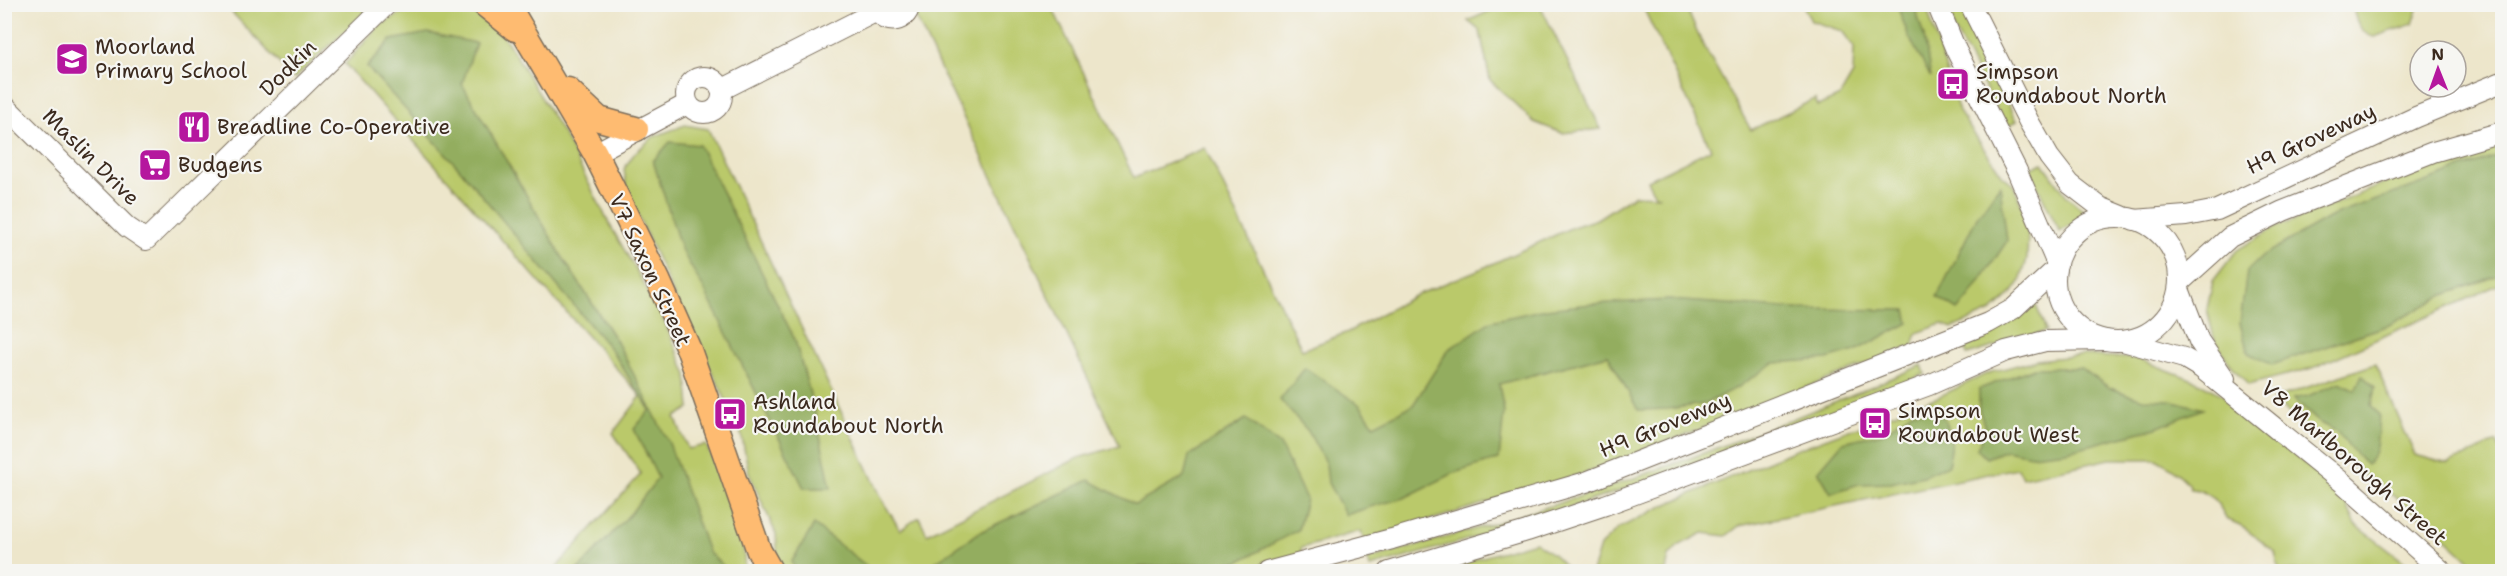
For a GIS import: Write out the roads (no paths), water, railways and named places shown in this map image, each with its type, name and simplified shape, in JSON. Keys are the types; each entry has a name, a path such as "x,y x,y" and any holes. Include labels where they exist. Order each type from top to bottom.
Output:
{"main road":[{"path":"484,4 529,40"},
{"name":"V7 Saxon Street","path":"507,4 595,153 658,280 688,350 762,565"},
{"path":"542,61 599,119 636,129"}],"street":[{"name":"Dodkin","path":"146,240 387,4"},
{"path":"721,90 876,8 885,20 896,21 905,16 910,4"},
{"path":"1936,4 1956,50 2017,171 2056,267"},
{"path":"1389,572 1605,505 1929,385 2006,351 2045,341 2114,340 2146,333 2166,318 2174,304 2179,286 2177,262 2168,243 2153,228 2100,207 2070,184 2049,157 2029,122 1970,4"},
{"path":"697,78 709,78 719,84 720,103 709,113 696,112 687,104 686,92 692,81 697,78"},
{"name":"H9 Groveway","path":"2130,219 2186,216 2217,210 2416,117 2502,82"},
{"path":"595,153 636,129 687,104"},
{"name":"Maslin Drive","path":"4,105 128,227 146,240"},
{"path":"2179,286 2230,237 2283,211 2433,152 2502,132"},
{"path":"2114,340 2090,335 2066,314 2055,285 2056,267 2062,250 2082,228 2096,221 2110,218 2130,219"},
{"name":"H9 Groveway","path":"1267,572 1364,547 1586,482 1988,323 2013,309 2056,267"},
{"name":"V8 Marlborough Street","path":"2179,286 2199,341 2233,391"},
{"name":"V8 Marlborough Street","path":"2114,340 2184,358 2233,391 2342,482 2443,572"}],"place":[{"name":"Moorland Primary School","path":"72,59"},
{"name":"Simpson Roundabout North","path":"1953,84"},
{"name":"Breadline Co-Operative","path":"194,127"},
{"name":"Budgens","path":"155,165"},
{"name":"Ashland Roundabout North","path":"730,414"},
{"name":"Simpson Roundabout West","path":"1875,423"}]}
